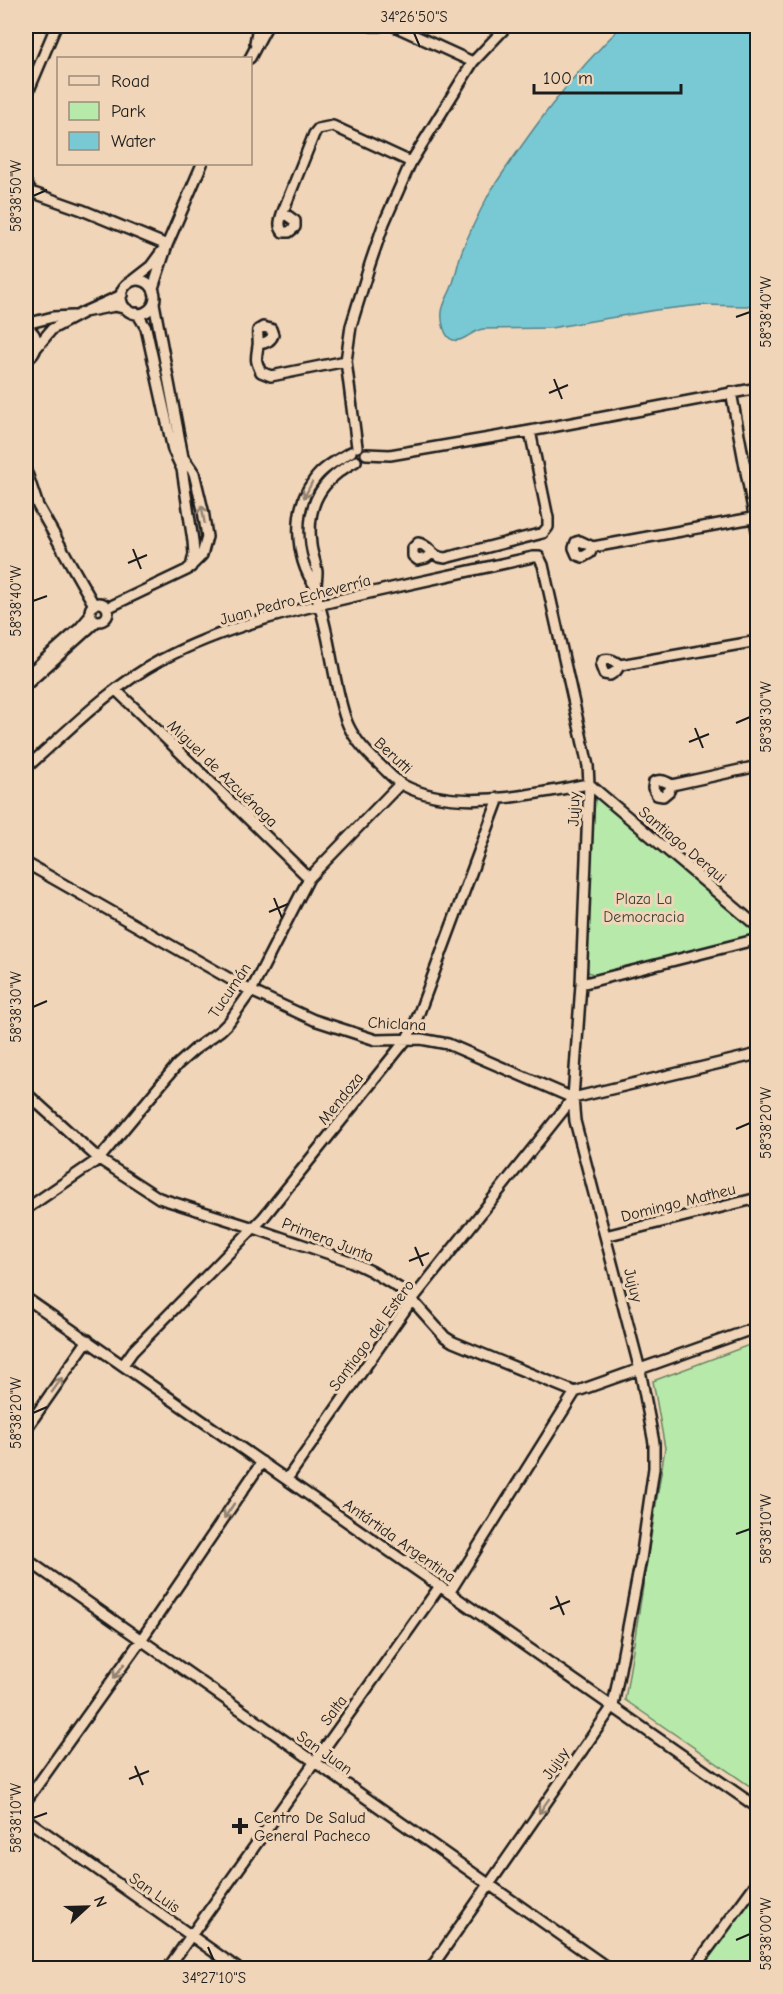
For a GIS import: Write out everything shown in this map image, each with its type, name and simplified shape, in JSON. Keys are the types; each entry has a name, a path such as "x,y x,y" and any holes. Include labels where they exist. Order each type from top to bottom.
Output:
{"street":[{"path":"26,97 56,26"},
{"path":"254,48 258,26"},
{"path":"250,57 267,26"},
{"path":"372,26 379,26"},
{"path":"394,26 473,62"},
{"path":"355,453 346,361 351,326 384,223 411,162 473,62 507,26"},
{"path":"282,214 314,134 325,126 333,126 411,162"},
{"path":"153,288 167,245 202,165"},
{"path":"26,183 28,194 82,210 167,245"},
{"path":"127,309 122,300 123,290 151,266 167,245"},
{"path":"130,282 145,281 155,293 154,303 183,462 194,554 191,567"},
{"path":"26,360 52,329 122,295"},
{"path":"26,370 36,350 36,337 26,325 53,317 115,306 137,313 147,311 154,303"},
{"path":"107,608 187,570 202,555 207,537 198,483 194,473 173,450 146,328 137,313"},
{"path":"259,344 256,351 257,364 261,372 271,376 346,361"},
{"path":"431,554 444,558 543,534 548,527 548,518 530,431 758,387"},
{"path":"732,392 758,536"},
{"name":"Berutti","path":"530,431 390,455 366,454 363,460 355,453 324,485 315,500 310,527 317,573 315,586 348,724 356,738 374,759 400,784 440,797 499,798 589,784"},
{"path":"26,472 30,499 94,605"},
{"path":"593,547 756,518"},
{"name":"Juan Pedro Echeverría","path":"26,768 116,690 160,660 217,635 320,604 539,557"},
{"name":"Jujuy","path":"431,1968 612,1706 641,1559 655,1456 640,1370 575,1121 573,1098 581,984 589,784 585,754 543,565 539,557"},
{"path":"100,603 107,608 107,617 103,621 94,618 90,609 100,603"},
{"path":"26,676 94,618"},
{"path":"26,685 94,618"},
{"path":"620,665 758,640"},
{"name":"Miguel de Azcuénaga","path":"116,690 309,878"},
{"path":"672,785 758,766"},
{"name":"Tucumán","path":"26,1209 99,1159 177,1065 221,1030 235,1015 251,991 309,878 400,784"},
{"name":"Santiago Derqui","path":"589,784 758,927"},
{"name":"Mendoza","path":"123,1365 133,1351 254,1228 405,1040 416,1021 499,798"},
{"name":"Chiclana","path":"26,863 251,991 314,1020 376,1040 432,1040 448,1044 573,1098"},
{"path":"581,984 758,939"},
{"path":"573,1098 758,1054"},
{"name":"Primera Junta","path":"26,1093 99,1159 159,1198 350,1261 388,1281 412,1300 445,1337 453,1342 575,1392"},
{"name":"Santiago del Estero","path":"286,1479 412,1300 573,1098"},
{"name":"Domingo Matheu","path":"605,1236 758,1198"},
{"name":"Antártida Argentina","path":"26,1298 758,1808"},
{"path":"449,1593 575,1392 758,1326"},
{"path":"26,1429 88,1340"},
{"path":"26,1801 141,1640 262,1462"},
{"name":"San Juan","path":"26,1559 608,1968"},
{"name":"Salta","path":"168,1968 440,1586"},
{"name":"San Luis","path":"26,1819 237,1968"},
{"path":"694,1968 758,1881"}],"green space":[{"name":"Plaza La Democracia","path":"596,799 600,799 755,930 756,934 598,976 588,972 586,964 592,804"},
{"path":"757,1342 757,1791 625,1700 665,1448 653,1381"},
{"path":"757,1881 757,1968 694,1968"}],"water":[{"path":"622,26 757,26 757,304 746,306 701,305 656,310 551,328 483,329 460,340 450,339 443,324 443,309 462,251 490,192 552,105 585,65"}],"place":[{"name":"Centro De Salud General Pacheco","path":"240,1826"}]}
